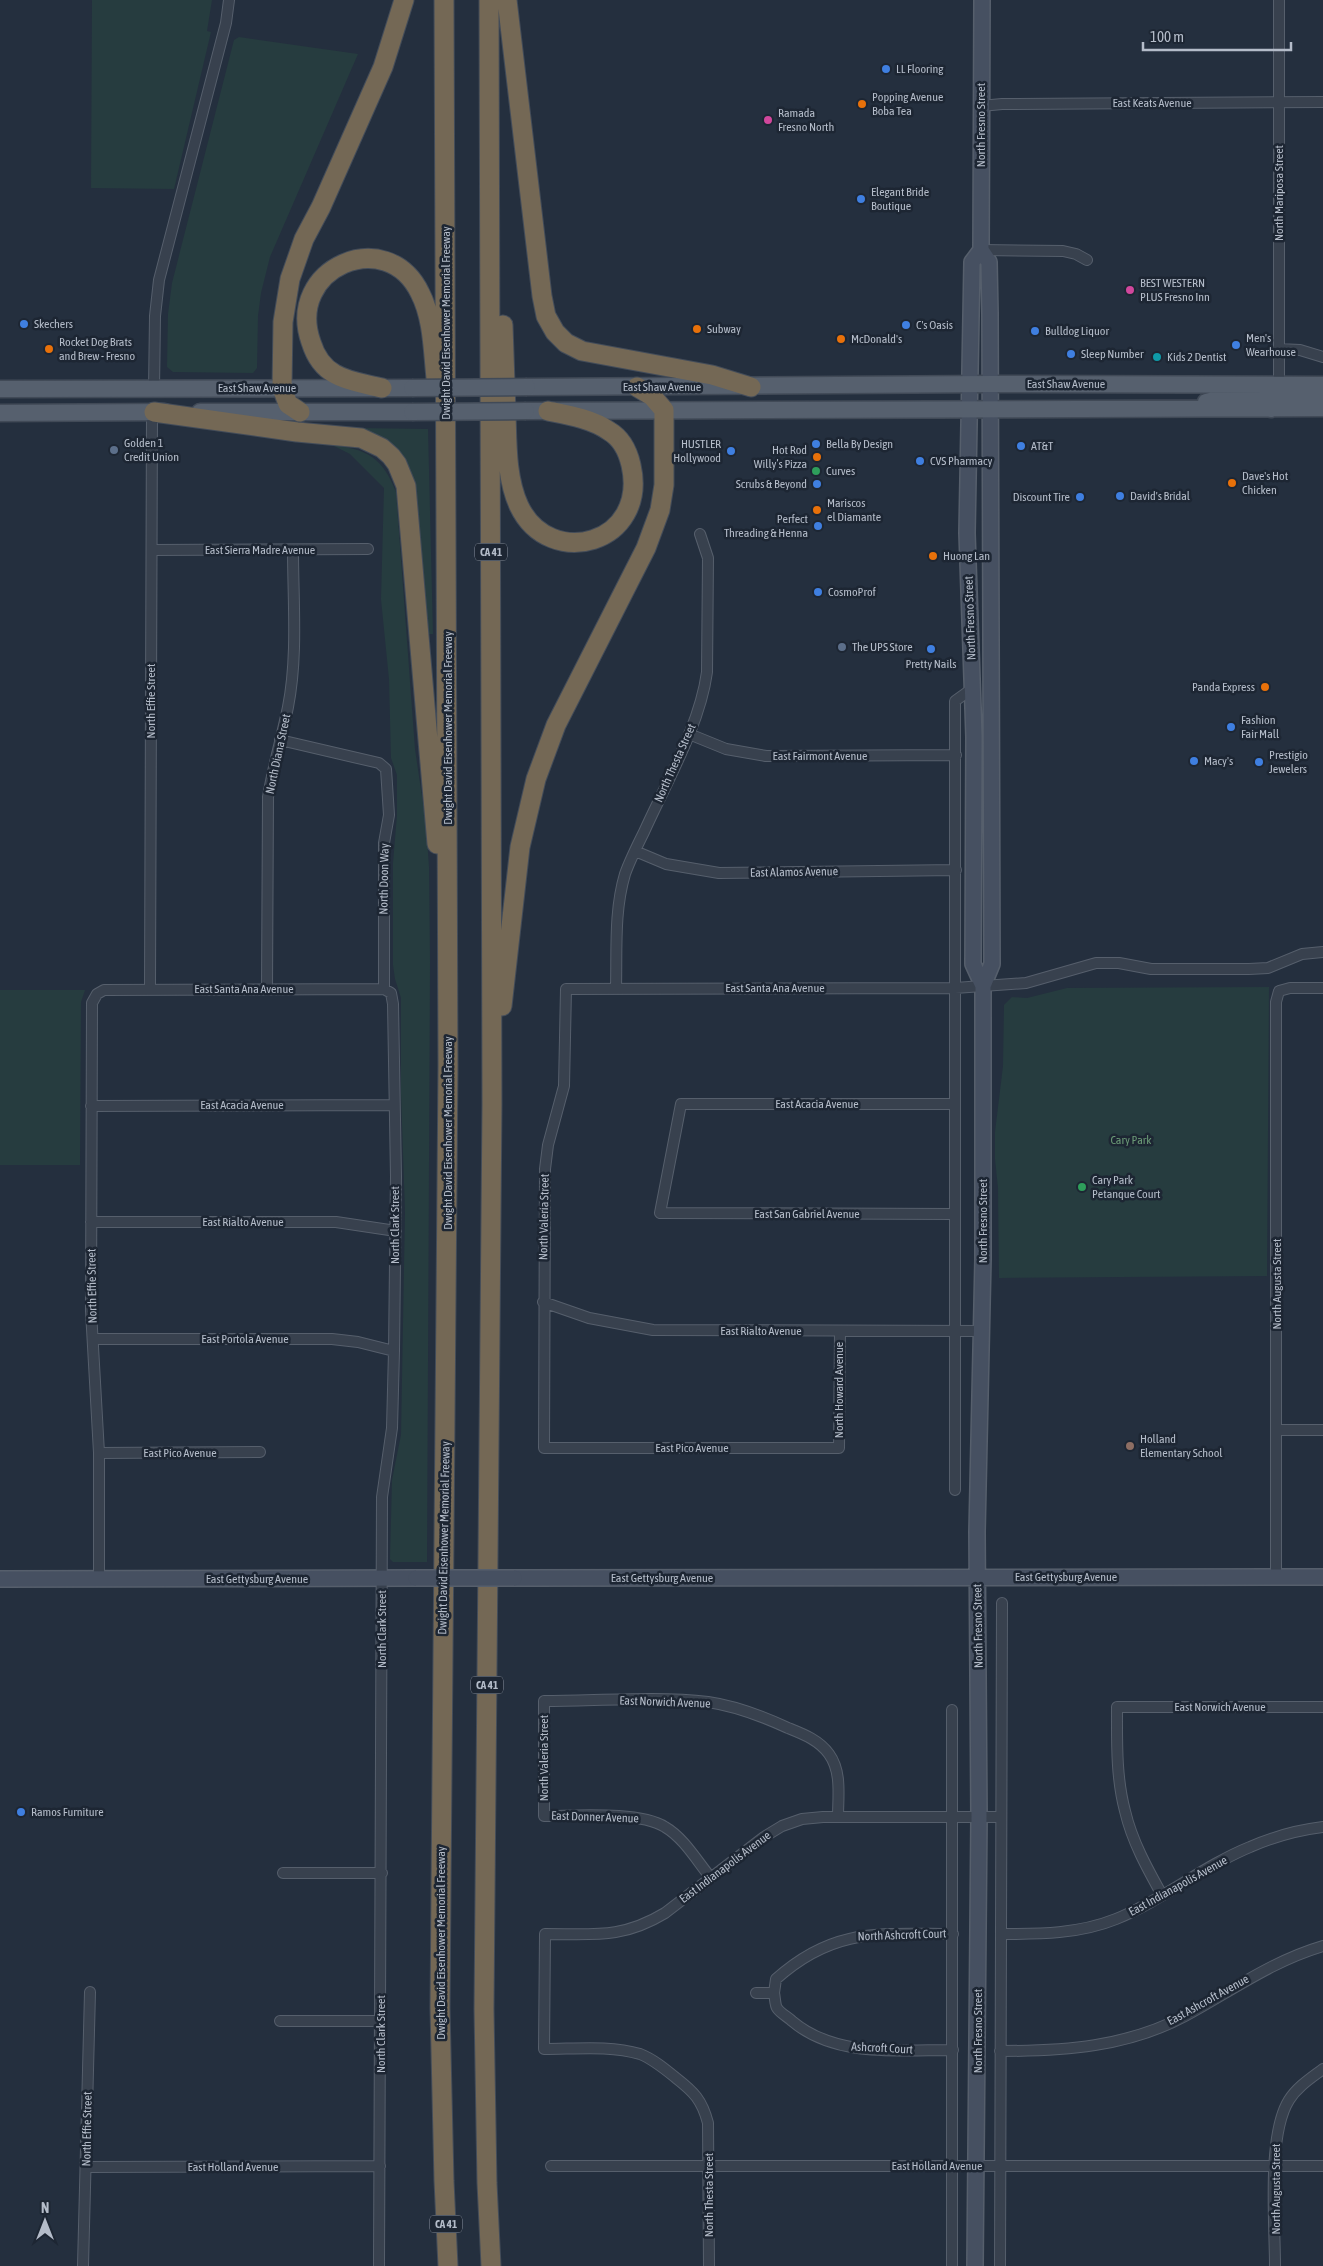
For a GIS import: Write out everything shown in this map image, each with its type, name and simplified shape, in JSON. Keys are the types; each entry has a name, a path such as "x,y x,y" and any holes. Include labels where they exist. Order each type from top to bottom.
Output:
{"highway":[{"path":"300,412 288,404 282,388 283,322 293,269 304,239 321,207 383,67 404,0"},
{"name":"Dwight David Eisenhower Memorial Freeway","path":"444,0 448,1065 440,1998 448,2266"},
{"name":"CA 41","path":"489,0 492,1104 484,2009 487,2183 491,2266"},
{"path":"507,0 542,296 550,324 560,338 582,351 712,376 751,387"},
{"path":"490,45 507,440 514,491 526,519 550,538 570,543 602,536 623,520 632,503 633,482 628,455 616,436 604,427 573,416 548,410"},
{"path":"382,388 345,379 331,372 320,362 309,336 308,304 316,286 331,270 349,261 372,259 390,263 400,269 416,285 427,310 438,400 438,501 448,681"},
{"path":"492,1104 517,866 530,798 541,761 556,725 627,587 656,522 664,485 664,410 652,396 637,387"},
{"path":"153,412 297,432 361,438 382,448 398,464 403,476 408,510 434,807 438,910 448,1065"},
{"path":"441,2266 444,2181"}],"main road":[{"name":"North Fresno Street","path":"976,2266 979,1817 978,1578 982,1331 983,986 992,964 989,262 981,250 982,0"},
{"name":"North Fresno Street","path":"981,250 972,262 967,534 973,688 975,875 973,964 983,986"},
{"name":"East Shaw Avenue","path":"0,389 751,387 990,384 1323,385"},
{"path":"1183,409 1222,398 1269,397 1274,395 1279,385"},
{"path":"153,412 156,405 165,400 197,400 282,388"},
{"path":"81,412 94,401 148,399 154,389"},
{"path":"1271,409 1276,402 1287,397 1323,397"},
{"name":"East Shaw Avenue","path":"0,413 548,410 990,411 1323,408"},
{"path":"970,613 978,619 982,664 991,677"},
{"name":"East Gettysburg Avenue","path":"0,1579 1323,1577"}],"street":[{"path":"154,389 155,316 159,280 226,23 229,0"},
{"name":"North Mariposa Street","path":"1279,0 1279,385"},
{"name":"East Keats Avenue","path":"981,106 1002,104 1323,102"},
{"path":"981,250 1063,251 1076,254 1087,260"},
{"path":"1279,348 1300,350 1323,357"},
{"name":"North Effie Street","path":"150,989 153,412"},
{"name":"North Thesta Street","path":"616,988 619,896 635,851 689,734 702,698 707,672 708,558 700,534"},
{"name":"East Sierra Madre Avenue","path":"152,550 368,549"},
{"name":"North Diana Street","path":"267,989 268,804 273,767 288,707 293,663 293,550"},
{"path":"954,1490 955,701 973,688"},
{"name":"East Fairmont Avenue","path":"689,734 726,748 766,756 956,755"},
{"name":"North Doon Way","path":"280,740 379,763 386,769 389,815 384,843 387,991"},
{"name":"East Alamos Avenue","path":"635,851 666,864 719,873 956,870"},
{"name":"East Santa Ana Avenue","path":"566,989 955,988 1026,982 1096,963 1118,963 1150,969 1249,969 1268,968 1302,954 1323,952"},
{"name":"North Augusta Street","path":"1276,1577 1276,1002 1279,992 1290,988 1323,988"},
{"name":"East Santa Ana Avenue","path":"97,994 104,990 150,989 387,991"},
{"name":"North Valeria Street","path":"544,1448 543,1302 545,1168 548,1145 564,1086 566,989"},
{"name":"North Clark Street","path":"379,2266 382,1497 392,1428 396,1231 393,1004 387,991"},
{"name":"North Effie Street","path":"97,994 92,1003 90,1222 91,1311 99,1453 99,1579"},
{"name":"East Acacia Avenue","path":"660,1213 681,1104 954,1104"},
{"name":"East Acacia Avenue","path":"92,1106 393,1105"},
{"name":"East San Gabriel Avenue","path":"660,1213 954,1214"},
{"name":"East Rialto Avenue","path":"90,1222 336,1222 396,1231"},
{"name":"East Rialto Avenue","path":"543,1302 589,1318 652,1330 982,1331"},
{"name":"North Howard Avenue","path":"839,1448 840,1331"},
{"name":"East Portola Avenue","path":"94,1339 332,1339 358,1342 394,1351"},
{"path":"1276,1430 1323,1430"},
{"name":"East Pico Avenue","path":"544,1448 839,1448"},
{"name":"East Pico Avenue","path":"99,1453 260,1452"},
{"name":"North Fresno Street","path":"1000,2266 1002,1603"},
{"name":"East Norwich Avenue","path":"544,1701 682,1700 709,1702 754,1713 810,1737 829,1754 836,1767 838,1816"},
{"name":"North Valeria Street","path":"544,1701 544,1816"},
{"name":"East Norwich Avenue","path":"1162,1895 1143,1861 1124,1810 1119,1777 1117,1707 1323,1707"},
{"name":"North Fresno Street","path":"952,1710 952,2266"},
{"name":"East Donner Avenue","path":"544,1816 647,1819 665,1826 680,1839 711,1878"},
{"name":"East Indianapolis Avenue","path":"708,2123 704,2105 692,2091 657,2063 642,2055 620,2050 544,2049 545,1934 599,1934 632,1930 665,1913 764,1837 782,1826 802,1819 838,1816 1001,1817"},
{"name":"East Indianapolis Avenue","path":"1000,1934 1050,1934 1084,1928 1115,1919 1250,1847 1282,1836 1323,1827"},
{"path":"283,1873 382,1873"},
{"name":"North Ashcroft Court","path":"774,1993 776,1979 795,1962 820,1948 850,1937 882,1934 953,1934"},
{"name":"East Ashcroft Avenue","path":"1000,2051 1050,2051 1083,2048 1144,2034 1184,2017 1279,1961 1323,1946"},
{"name":"North Effie Street","path":"83,2266 90,1992"},
{"path":"756,1993 774,1993"},
{"name":"Ashcroft Court","path":"774,1993 778,2008 798,2025 821,2040 851,2048 953,2050"},
{"path":"280,2021 381,2021"},
{"name":"North Augusta Street","path":"1275,2266 1275,2166 1276,2139 1280,2118 1290,2099 1303,2084 1323,2069"},
{"name":"North Thesta Street","path":"708,2123 709,2266"},
{"name":"East Holland Avenue","path":"87,2167 380,2166"},
{"name":"East Holland Avenue","path":"551,2166 1323,2166"}],"green space":[{"path":"92,0 212,0 207,31 211,32 174,189 91,188"},
{"path":"239,37 358,54 270,257 261,293 258,316 257,368 253,373 173,372 167,367 168,314 172,283 234,40"},
{"path":"355,428 428,429 433,634 426,634 415,487 411,475 401,455 387,441"},
{"path":"332,445 355,449 372,457 385,471 396,492 415,749 426,824 429,867 430,962 427,1562 393,1562 390,1559 392,1480 401,1435 405,1212 401,1094 401,998 393,965 393,863 397,815 397,775 391,758 389,679 381,599 384,488 350,454"},
{"name":"Cary Park","path":"1269,987 1267,1276 999,1278 995,1132 1003,1066 1004,1005 1012,997 1027,998 1067,988"},
{"path":"0,990 85,990 81,1002 80,1165 0,1165"}],"place":[{"name":"LL Flooring","path":"886,69"},
{"name":"Popping Avenue Boba Tea","path":"862,104"},
{"name":"Ramada Fresno North","path":"768,120"},
{"name":"Elegant Bride Boutique","path":"861,199"},
{"name":"BEST WESTERN PLUS Fresno Inn","path":"1130,290"},
{"name":"Skechers","path":"24,324"},
{"name":"C's Oasis","path":"906,325"},
{"name":"Subway","path":"697,329"},
{"name":"Bulldog Liquor","path":"1035,331"},
{"name":"McDonald's","path":"841,339"},
{"name":"Men's Wearhouse","path":"1236,345"},
{"name":"Rocket Dog Brats and Brew - Fresno","path":"49,349"},
{"name":"Sleep Number","path":"1071,354"},
{"name":"Kids 2 Dentist","path":"1157,357"},
{"name":"Bella By Design","path":"816,444"},
{"name":"AT&T","path":"1021,446"},
{"name":"Golden 1 Credit Union","path":"114,450"},
{"name":"HUSTLER Hollywood","path":"731,451"},
{"name":"Hot Rod Willy’s Pizza","path":"817,457"},
{"name":"CVS Pharmacy","path":"920,461"},
{"name":"Curves","path":"816,471"},
{"name":"Dave's Hot Chicken","path":"1232,483"},
{"name":"Scrubs & Beyond","path":"817,484"},
{"name":"David's Bridal","path":"1120,496"},
{"name":"Discount Tire","path":"1080,497"},
{"name":"Mariscos el Diamante","path":"817,510"},
{"name":"Perfect Threading & Henna","path":"818,526"},
{"name":"Huong Lan","path":"933,556"},
{"name":"CosmoProf","path":"818,592"},
{"name":"The UPS Store","path":"842,647"},
{"name":"Pretty Nails","path":"931,649"},
{"name":"Panda Express","path":"1265,687"},
{"name":"Fashion Fair Mall","path":"1231,727"},
{"name":"Macy's","path":"1194,761"},
{"name":"Prestigio Jewelers","path":"1259,762"},
{"name":"Cary Park Petanque Court","path":"1082,1187"},
{"name":"Holland Elementary School","path":"1130,1446"},
{"name":"Ramos Furniture","path":"21,1812"}]}
